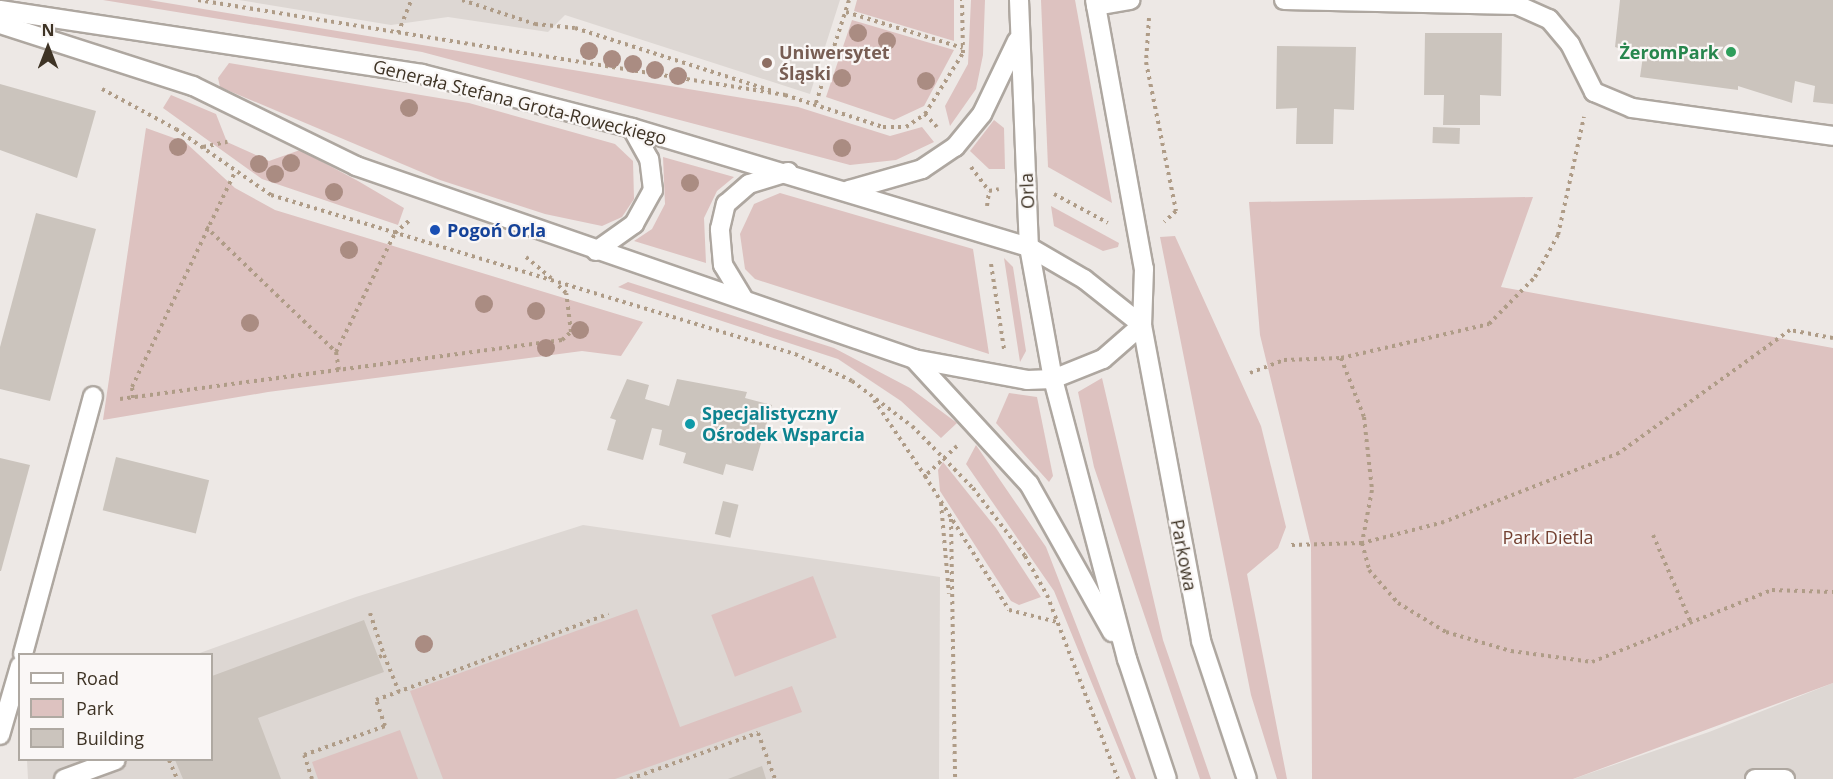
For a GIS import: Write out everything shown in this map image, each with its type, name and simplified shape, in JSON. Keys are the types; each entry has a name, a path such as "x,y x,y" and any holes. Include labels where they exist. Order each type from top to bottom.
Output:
{"street":[{"name":"Orla","path":"1019,0 1029,247 1053,379"},
{"path":"0,24 193,86 356,166 596,251 743,298 914,358 1027,380 1053,379 1103,358 1142,325 1144,269 1095,3 1130,0"},
{"path":"1284,0 1517,4 1549,19 1570,44 1594,92 1632,108 1833,136"},
{"name":"Generała Stefana Grota-Roweckiego","path":"0,10 422,74 632,128 849,190 1029,247 1084,279 1142,325"},
{"path":"849,190 922,169 955,147 999,86 1019,37"},
{"path":"596,251 634,224 653,190 649,159 632,128"},
{"path":"743,298 723,265 720,229 726,204 749,184 788,172"},
{"name":"Parkowa","path":"1142,325 1201,641 1247,779"},
{"path":"914,358 1029,484 1127,659"},
{"path":"1053,379 1127,659 1167,779"},
{"path":"23,653 93,396"},
{"path":"0,735 18,673"},
{"path":"64,779 111,761"},
{"path":"1755,779 1785,779"}],"path":[{"path":"198,0 785,95"},
{"path":"398,33 411,0"},
{"path":"463,0 535,24 575,28 816,103 884,127 906,127 925,114"},
{"path":"816,103 849,0"},
{"path":"846,12 963,48"},
{"path":"1149,44 1146,62 1176,211 1174,218 1159,222"},
{"path":"1250,373 1284,360 1341,358 1489,324 1535,277 1558,235 1581,125 1594,92"},
{"path":"120,98 202,147 271,195 795,354 866,391 944,459 987,504 1025,556 1057,622 1118,779"},
{"path":"202,147 227,142"},
{"path":"133,398 132,387 206,227 235,172"},
{"path":"987,207 989,191 1005,189"},
{"path":"1049,192 1119,229"},
{"path":"339,370 336,352 395,233 410,220"},
{"path":"206,227 336,352"},
{"path":"990,253 1006,360"},
{"path":"93,396 133,398 562,340 571,332 566,293 526,257"},
{"path":"1291,545 1362,543 1444,522 1620,453 1790,330 1833,338"},
{"path":"1341,358 1364,417 1372,490 1362,543 1369,570 1398,603 1446,632 1511,651 1592,662 1772,590 1833,592"},
{"path":"866,391 898,428 940,502 1009,610 1057,622"},
{"path":"925,476 944,459"},
{"path":"940,502 951,608"},
{"path":"951,518 955,779"},
{"path":"1653,535 1691,623"},
{"path":"370,613 399,692"},
{"path":"312,779 304,755 385,726 376,700 609,614"},
{"path":"379,657 384,655"},
{"path":"630,779 758,733 775,779"},
{"path":"170,761 177,779"}],"shaded area":[{"name":"Uniwersytet Śląski","path":"239,0 840,0 810,94 565,15 548,32 448,17 391,25"},
{"path":"583,525 940,577 939,779 28,779 27,761 213,761 213,653 200,653 356,597"},
{"path":"1833,683 1833,779 1573,779 1709,732"}],"green space":[{"path":"103,0 149,0 798,107 890,136 922,127 934,142 896,160 850,165 422,52"},
{"path":"857,0 954,0 954,41 854,11"},
{"path":"971,0 985,0 983,55 976,89 950,126 945,106 968,64"},
{"path":"1041,0 1075,0 1112,203 1048,167"},
{"path":"852,20 954,50 924,106 894,120 826,97"},
{"path":"229,63 469,103 615,144 633,161 634,199 622,217 602,226 545,214 440,180 220,87 218,78"},
{"path":"171,95 216,114 227,142 269,161 300,150 358,181 404,208 398,225 262,179 163,108"},
{"path":"994,120 1004,128 1005,169 989,169 970,151"},
{"path":"146,128 185,142 235,188 275,210 643,322 621,356 582,351 268,392 103,420"},
{"path":"663,157 734,177 717,191 704,218 706,263 634,241 652,229 665,204"},
{"path":"780,193 973,249 989,354 755,279 745,269 740,234 754,204"},
{"name":"Park Dietla","path":"1533,197 1501,287 1833,348 1833,683 1573,779 1312,779 1311,545 1260,335 1249,202"},
{"path":"1051,206 1119,243 1118,247 1103,251 1054,226"},
{"path":"1175,236 1261,426 1286,527 1278,548 1247,574 1287,779 1277,779 1251,695 1160,237"},
{"path":"1004,258 1013,267 1026,351 1020,362"},
{"path":"628,282 834,348 910,388 957,423 941,438 901,401 838,359 618,287"},
{"path":"1102,378 1163,640 1211,779 1200,779 1094,467 1078,392"},
{"path":"1009,393 1037,397 1053,476 1049,482 996,423"},
{"path":"976,445 1046,547 1136,779 1131,779 1054,591 966,464"},
{"path":"943,462 996,528 1041,597 1019,605 1011,601 940,491 938,470"},
{"path":"813,576 837,638 735,677 711,615"},
{"path":"637,609 680,727 792,686 802,712 615,779 443,779 410,691"},
{"path":"400,730 418,779 318,779 312,762"}],"building":[{"name":"ŻeromPark","path":"1620,0 1833,0 1833,104 1813,102 1815,86 1795,81 1792,103 1738,86 1738,90 1640,77 1643,56 1615,47"},
{"path":"1425,33 1502,33 1501,96 1480,95 1480,125 1443,125 1444,95 1424,95"},
{"path":"1277,46 1356,47 1354,110 1334,109 1333,144 1296,144 1297,108 1276,109"},
{"path":"0,84 96,111 77,178 0,150"},
{"path":"1433,127 1460,128 1459,144 1432,143"},
{"path":"36,213 96,229 50,401 0,389 0,347"},
{"name":"Specjalistyczny Ośrodek Wsparcia","path":"627,379 649,385 645,399 669,406 677,379 747,392 745,398 772,405 753,471 726,464 723,475 683,463 686,453 659,445 662,430 652,428 643,460 607,450 616,420 610,418"},
{"path":"116,457 209,480 196,534 103,510"},
{"path":"0,458 30,465 1,571 0,571"},
{"path":"723,501 739,505 730,538 715,534"},
{"path":"364,620 384,672 258,718 281,779 183,779 175,761 213,761 213,676"},
{"path":"762,766 766,779 728,779"}],"place":[{"name":"ŻeromPark","path":"1731,52"},
{"name":"Uniwersytet Śląski","path":"767,63"},
{"name":"Pogoń Orla","path":"435,230"},
{"name":"Specjalistyczny Ośrodek Wsparcia","path":"690,424"}]}
